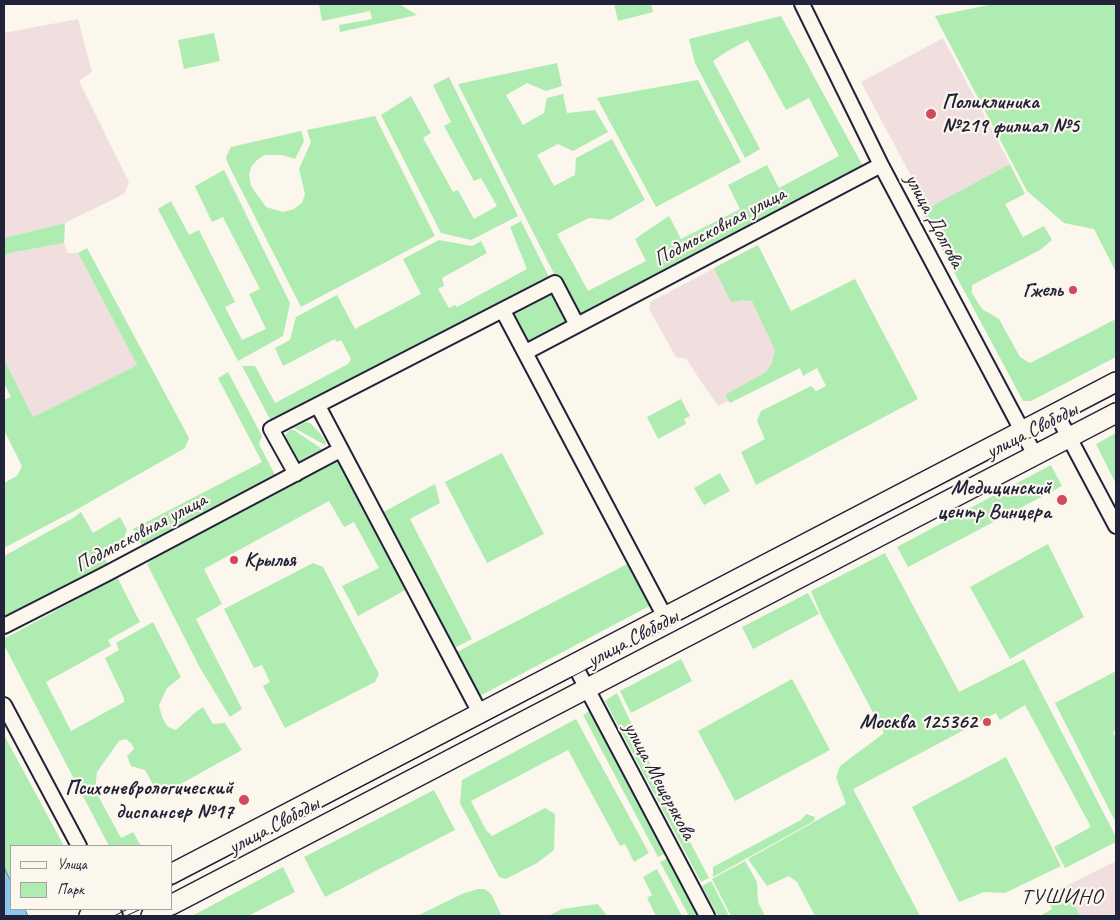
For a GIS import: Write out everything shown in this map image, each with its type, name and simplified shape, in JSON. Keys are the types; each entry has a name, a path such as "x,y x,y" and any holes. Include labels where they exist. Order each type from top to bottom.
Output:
{"main road":[{"name":"улица Свободы","path":"172,873 1116,382"},
{"name":"улица Свободы","path":"172,905 1116,413"},
{"path":"89,916 101,910"},
{"path":"151,916 163,910"}],"street":[{"name":"улица Долгова","path":"802,4 881,165 1035,455"},
{"name":"Подмосковная улица","path":"526,352 881,165"},
{"path":"296,474 271,429 555,283 577,325"},
{"path":"503,311 665,617"},
{"path":"318,406 480,713"},
{"path":"1056,413 1116,526"},
{"name":"Подмосковная улица","path":"4,626 340,450"},
{"name":"улица Мещерякова","path":"574,664 708,916"},
{"path":"4,705 78,845"}],"shaded area":[{"path":"78,19 92,72 79,81 129,182 124,194 65,223 4,238 4,33"},
{"name":"Поликлиника №219 филиал №5","path":"943,38 1010,164 928,208 861,82"},
{"path":"64,243 68,253 78,253 137,365 33,417 4,359 4,256 10,253"},
{"path":"758,245 818,367 799,366 718,406 686,359 676,357 649,309 650,302"},
{"path":"1116,861 1116,916 1080,916 1066,886"}],"green space":[{"path":"319,4 399,4 417,15 340,32 339,25 372,19 370,11 322,21"},
{"path":"614,4 651,4 653,12 618,21"},
{"path":"994,4 1116,4 1116,272 1094,229 1064,223 1027,191 935,16"},
{"path":"781,16 865,170 578,321 458,84 557,63 562,86 546,91 527,83 506,95 523,125 544,113 547,98 563,94 567,113 595,110 608,132 573,151 558,144 537,155 554,186 575,175 576,158 612,139 645,200 610,220 589,218 557,234 588,291 646,261 635,239 669,216 681,239 740,209 728,185 767,165 779,188 839,156 809,98 786,110 748,40 713,61 760,149 745,158 695,63 689,39"},
{"path":"214,33 220,61 184,69 178,40"},
{"path":"449,77 518,216 471,240 441,233 381,115 411,96 431,133 423,138 453,192 458,190 474,219 497,206 481,178 474,181 444,126 451,122 433,85"},
{"path":"698,80 741,162 656,207 597,98"},
{"path":"375,116 435,236 301,307 226,157 231,147 301,131 304,141 295,159 282,155 265,155 251,167 249,175 251,186 266,207 283,212 294,209 302,203 305,194 299,169 311,142 307,130"},
{"path":"1010,164 1025,194 1005,204 1023,237 1044,226 1052,240 1040,250 972,285 972,293 982,309 999,319 1020,357 1030,363 1116,319 1116,357 1031,401 1023,401 924,216 928,208"},
{"path":"224,170 290,303 283,336 238,361 158,209 171,201 189,235 199,230 235,302 225,307 242,340 266,329 249,294 260,289 223,217 212,222 195,186"},
{"path":"521,221 551,281 273,425 242,366 255,366 275,403 348,364 351,359 341,340 336,342 335,339 283,366 275,348 290,340 296,317 337,295 355,329 421,294 403,259 439,240 472,246 481,241 487,253 442,278 444,286 438,289 449,308 455,305 457,307 527,269 510,227"},
{"path":"65,223 64,243 10,253 4,256 4,238"},
{"path":"758,245 791,311 855,279 918,399 756,485 741,452 765,439 757,421 761,411 811,386 816,391 826,386 817,368 803,376 800,368 730,403 725,395 766,372 772,363 775,350 752,301 731,302 714,268"},
{"path":"87,248 189,438 185,448 4,548 4,483 17,476 22,466 4,430 4,400 11,397 4,383 4,359 33,417 137,365 78,253"},
{"path":"554,288 572,324 527,348 508,312"},
{"path":"228,372 262,436 259,444 277,479 145,551 133,529 262,462 218,378"},
{"path":"681,399 690,416 684,419 686,424 658,439 647,417"},
{"path":"306,422 310,423 319,432 326,442 325,445 294,428"},
{"path":"290,430 294,430 322,449 297,463 286,440 285,435"},
{"path":"1116,433 1116,484 1096,444"},
{"path":"502,453 544,534 487,563 445,482"},
{"path":"340,458 409,588 358,616 342,586 379,568 354,522 344,527 329,501 204,569 222,604 196,619 242,709 230,717 200,668 147,564 154,557"},
{"path":"1051,465 1062,486 908,567 897,547"},
{"path":"720,473 730,491 704,505 694,488"},
{"path":"435,484 440,503 410,519 472,639 450,650 378,515"},
{"path":"81,512 93,533 120,517 127,530 122,543 102,554 110,567 4,622 4,556"},
{"path":"1048,544 1084,617 1010,659 970,587"},
{"path":"885,553 959,692 1024,659 1116,837 1116,842 1065,868 1054,847 1091,827 1025,705 1000,720 996,713 853,789 920,916 815,916 797,882 789,876 767,886 748,859 846,804 836,777 840,766 884,733 821,615 811,591"},
{"path":"633,561 655,603 476,698 453,654"},
{"path":"313,563 323,567 379,674 375,682 285,728 263,686 270,682 262,665 254,668 224,609"},
{"path":"117,577 140,622 108,640 111,646 46,682 71,731 124,702 124,698 105,658 119,650 116,643 153,622 181,677 167,688 159,705 162,717 168,727 176,730 203,707 213,724 225,723 242,750 166,792 156,790 145,770 131,766 127,756 134,749 126,739 119,741 97,772 95,790 121,838 133,832 140,845 108,845 4,645 4,639"},
{"path":"808,593 819,614 753,649 742,627"},
{"path":"681,659 692,681 631,713 620,691"},
{"path":"1116,671 1116,730 1113,732 1116,738 1116,823 1055,703"},
{"path":"792,679 830,750 735,801 698,731"},
{"path":"617,693 661,787 709,878 701,882 605,701"},
{"path":"595,708 670,851 658,857 583,715"},
{"path":"576,719 649,853 634,862 625,844 620,846 568,750 471,801 486,830 492,836 545,808 555,814 554,850 537,863 506,879 499,877 460,803 462,780"},
{"path":"4,735 63,845 10,845 10,880 4,867"},
{"path":"1006,757 1061,866 1005,893 984,892 959,902 912,807"},
{"path":"434,790 455,830 325,897 304,857"},
{"path":"806,814 815,817 814,821 713,877 713,867 801,820"},
{"path":"673,855 705,916 689,916 660,862"},
{"path":"745,861 757,882 758,902 765,916 731,916 712,879"},
{"path":"283,867 295,892 248,916 192,916"},
{"path":"657,869 682,916 656,916 647,898 652,895 643,877"},
{"path":"711,881 729,916 718,916 703,888 702,886"},
{"path":"1066,886 1080,916 1040,916 1052,909 1046,895"},
{"path":"485,889 491,894 502,916 417,916 462,894"},
{"path":"598,904 607,916 548,916 562,909"}],"water":[{"path":"4,867 10,880 10,910 25,910 28,916 4,916"}],"tram line":[{"path":"172,885 1116,393"},
{"path":"114,916 126,910"},
{"path":"126,916 139,910"}],"place":[{"name":"Поликлиника №219 филиал №5","path":"931,114"},
{"name":"Гжель","path":"1073,290"},
{"name":"Медицинский центр Винцера","path":"1062,500"},
{"name":"Крылья","path":"234,560"},
{"name":"Москва 125362","path":"987,722"},
{"name":"Психоневрологический диспансер №17","path":"244,800"}],"district":[{"name":"ТУШИНО","path":"1062,897"}]}
